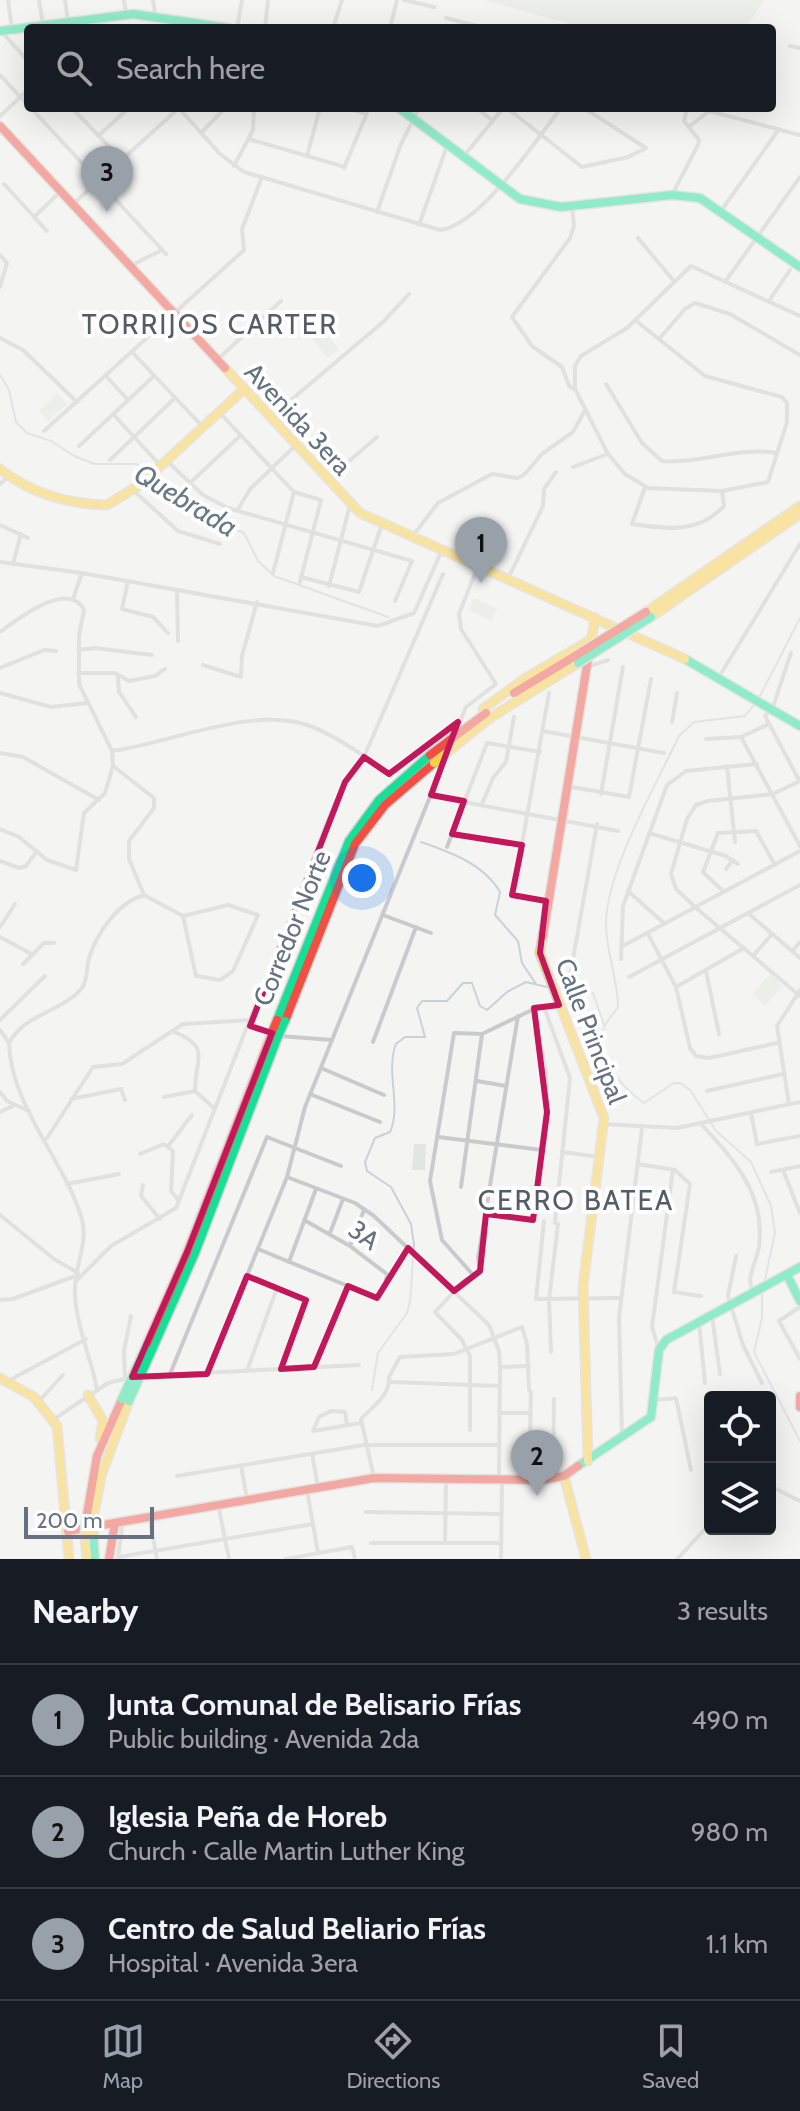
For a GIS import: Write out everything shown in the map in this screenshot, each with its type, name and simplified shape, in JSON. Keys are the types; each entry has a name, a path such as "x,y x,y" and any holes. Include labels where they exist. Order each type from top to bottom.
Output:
{"main road":[{"path":"73,24 126,14 155,14 175,23"},
{"path":"0,31 24,28"},
{"path":"405,112 520,199 539,205 572,206 672,195 700,198 800,267"},
{"name":"Avenida 3era","path":"0,126 350,505 382,524 663,647 755,696 800,726"},
{"path":"0,469 8,477 47,496 88,505 107,505 133,490 243,390"},
{"name":"Corredor Norte","path":"649,615 800,506"},
{"name":"Corredor Norte","path":"281,1021 349,841 379,800 414,768 486,713 580,662 800,514"},
{"name":"Calle Principal","path":"588,1461 585,1454 583,1299 604,1124 540,953 575,736 580,662 592,639 595,618"},
{"path":"486,713 524,679 592,639"},
{"name":"Corredor Norte","path":"89,1519 106,1454 126,1400 355,844 385,805 431,757"},
{"path":"68,1531 374,1478 529,1480 564,1476 647,1423 655,1400 659,1350 675,1334 800,1267"},
{"path":"787,1275 800,1304"},
{"path":"4,1380 39,1401 54,1419 61,1448 69,1559"},
{"path":"88,1395 103,1421 97,1456"},
{"path":"800,1396 800,1407"},
{"name":"Corredor Norte","path":"87,1559 97,1456 126,1400"},
{"path":"564,1476 586,1559"},
{"path":"115,1558 119,1522"},
{"name":"Corredor Norte","path":"89,1534 95,1559"}],"street":[{"path":"8,0 12,29"},
{"path":"39,0 43,24"},
{"path":"65,0 73,24"},
{"path":"124,0 126,14"},
{"path":"153,0 155,14"},
{"path":"238,24 242,0"},
{"path":"265,24 268,0"},
{"path":"334,24 342,0"},
{"path":"391,24 397,0"},
{"path":"404,0 434,7"},
{"path":"446,18 469,24"},
{"path":"0,31 24,57"},
{"path":"790,46 800,48"},
{"path":"0,75 24,101"},
{"path":"0,116 24,94"},
{"path":"35,112 164,252 130,266"},
{"path":"76,112 122,160"},
{"path":"98,136 125,112"},
{"path":"73,204 175,112"},
{"path":"183,112 234,166 419,225 452,228 476,212 558,112"},
{"path":"201,133 221,112"},
{"path":"234,166 249,139 253,112"},
{"path":"307,156 319,112"},
{"path":"249,139 344,168 364,113 361,112"},
{"path":"377,212 416,112"},
{"path":"482,112 493,121"},
{"path":"462,158 501,112"},
{"path":"510,112 575,164 585,168 628,157 646,148 590,112"},
{"path":"672,195 698,145 683,117 685,112"},
{"path":"690,126 708,112"},
{"path":"713,112 800,135"},
{"path":"721,211 779,129"},
{"path":"419,225 447,146"},
{"path":"44,431 244,250 242,229 262,177"},
{"path":"725,282 800,177"},
{"path":"4,184 24,207 47,231 34,217 61,191"},
{"path":"572,206 573,233 512,317 532,346 562,367 569,386 575,389"},
{"path":"638,238 673,280"},
{"path":"0,255 7,263 0,287"},
{"path":"635,320 705,376 782,397 788,408 768,482 722,491 645,487 625,474 608,454 598,429 584,412 575,389 575,366 581,356 635,320 673,280 691,266 800,316"},
{"path":"768,302 790,270"},
{"path":"270,418 359,339 383,322 409,294"},
{"path":"216,360 281,301"},
{"path":"659,339 685,309 695,303 727,312 800,355"},
{"path":"0,338 23,350 77,402"},
{"path":"132,352 202,427"},
{"path":"106,376 128,400"},
{"path":"79,446 154,376"},
{"path":"606,384 642,443 662,461 713,459 757,450 777,453"},
{"path":"110,460 175,398"},
{"path":"219,412 294,492 321,500 301,580 359,592 382,524"},
{"path":"412,537 438,503 492,474 517,478 524,475 542,454 573,432 584,412"},
{"path":"113,414 157,469 190,483 203,495 237,511 412,561 395,601"},
{"path":"190,483 241,435"},
{"path":"327,480 377,437"},
{"path":"237,511 250,489 295,446"},
{"path":"573,467 608,454"},
{"path":"508,579 543,506 544,489 556,472"},
{"path":"0,484 8,477"},
{"path":"645,487 632,524 678,529 711,520 724,506 722,491"},
{"path":"133,490 178,531 220,544"},
{"path":"273,573 294,492"},
{"path":"329,586 350,505"},
{"path":"0,525 28,538"},
{"path":"13,564 21,534"},
{"path":"719,677 800,544"},
{"path":"0,562 257,602 358,623 390,623 418,609 442,550"},
{"path":"207,1374 287,1177 310,1094 458,722 466,707 496,684 461,629 459,614 478,566"},
{"path":"73,599 82,573"},
{"path":"0,1300 13,1299 78,1276 111,1246 172,1212 179,1201 330,815 345,782 364,757 443,574"},
{"path":"128,581 122,609 153,617 168,633"},
{"path":"177,590 178,641"},
{"path":"0,632 56,600 73,599 84,610 78,673 87,703 112,751 113,766 105,793 84,813 76,870 47,860 0,829"},
{"path":"203,665 241,677 242,656 257,602"},
{"path":"78,650 95,648 152,655"},
{"path":"0,668 44,650 56,651"},
{"path":"789,1104 777,1043 779,1018 799,993 695,907 671,881 680,842 696,805 773,794 800,781 765,716 773,707 791,653"},
{"path":"580,662 608,660"},
{"path":"601,794 623,667"},
{"path":"118,678 140,680 165,669"},
{"path":"78,673 115,673 119,692 136,717"},
{"path":"566,786 629,797 651,679"},
{"path":"0,693 51,707 87,703"},
{"path":"546,901 513,895 549,693"},
{"path":"672,722 677,693"},
{"path":"482,804 493,778 505,766 514,717"},
{"path":"112,751 150,746 238,721 272,720 307,725 389,773 458,722"},
{"path":"706,739 741,737 769,724"},
{"path":"543,731 664,753"},
{"path":"621,947 775,865 800,848 741,737"},
{"path":"447,847 487,743 540,752"},
{"path":"0,753 23,757 99,800"},
{"path":"621,959 622,915 628,891 669,782 683,772 757,764"},
{"path":"113,766 149,791 155,801 154,808 134,831 127,851 144,895 183,916 228,905 258,915 233,971 220,980 196,976 183,916"},
{"path":"727,766 735,842"},
{"path":"431,795 597,824 618,831"},
{"path":"570,976 597,824"},
{"path":"724,892 703,872 717,834 756,831 775,865"},
{"path":"649,833 738,864"},
{"path":"452,834 522,845"},
{"path":"0,861 19,868 26,866 37,851"},
{"path":"726,869 733,860"},
{"path":"629,977 800,885"},
{"path":"628,891 665,924"},
{"path":"9,1043 28,1020 56,1009 80,990 93,949 116,912 127,901 144,895"},
{"path":"0,927 15,904"},
{"path":"748,913 800,958"},
{"path":"383,915 431,933"},
{"path":"373,1042 416,927"},
{"path":"648,934 676,987 690,1048 696,1056 709,1058 777,1043"},
{"path":"753,956 772,934"},
{"path":"1,940 31,953"},
{"path":"23,964 31,953 46,942 54,943"},
{"path":"792,951 800,942"},
{"path":"676,987 744,948"},
{"path":"706,971 719,1034"},
{"path":"0,1020 45,976"},
{"path":"474,1276 442,1240 430,1181 454,1033 482,1034 534,1009 559,1005"},
{"path":"544,1007 570,1078 549,1300 551,1352"},
{"path":"486,1214 533,1220 547,1112 546,1072 534,1009"},
{"path":"470,1430 468,1349 435,1314 454,1291 480,1271 478,1258 518,1016"},
{"path":"46,1139 93,1067 122,1064 172,1031 193,1022 251,1023 290,1039 332,1040"},
{"path":"0,1030 9,1043 10,1065 67,1184 84,1229 77,1305 97,1389"},
{"path":"172,1031 192,1040 201,1055 195,1091"},
{"path":"461,1187 482,1034"},
{"path":"321,1068 384,1095"},
{"path":"707,1091 783,1074"},
{"path":"477,1081 506,1086"},
{"path":"71,1099 121,1089 125,1100"},
{"path":"195,1091 215,1109"},
{"path":"164,1097 195,1091"},
{"path":"0,1092 15,1105 31,1112"},
{"path":"310,1094 380,1122"},
{"path":"604,1124 677,1128 800,1102"},
{"path":"0,1112 15,1105"},
{"path":"751,1113 757,1144 800,1136"},
{"path":"140,1154 168,1145 192,1115"},
{"path":"703,1122 736,1161 758,1205 759,1247 749,1283 756,1293"},
{"path":"623,1438 620,1298 642,1128"},
{"path":"170,1374 267,1137 341,1166"},
{"path":"438,1137 542,1150"},
{"path":"168,1145 174,1153 171,1191 179,1201"},
{"path":"562,1152 601,1157"},
{"path":"638,1164 673,1170 690,1184 674,1292 701,1296"},
{"path":"771,1172 800,1166"},
{"path":"659,1350 652,1327 673,1170"},
{"path":"783,1170 800,1213"},
{"path":"67,1184 119,1174"},
{"path":"287,1177 364,1210 481,1315 495,1336 500,1367 501,1559"},
{"path":"143,1185 141,1196 161,1220"},
{"path":"289,1262 316,1188"},
{"path":"330,1233 343,1199"},
{"path":"350,1246 364,1210"},
{"path":"0,1215 78,1276"},
{"name":"3A","path":"304,1220 350,1246 388,1275 383,1289"},
{"path":"544,1221 536,1299 620,1298"},
{"path":"258,1249 377,1298 410,1250"},
{"path":"736,1256 728,1296 743,1345 762,1383"},
{"path":"247,1276 306,1300 281,1369"},
{"path":"314,1367 348,1286"},
{"path":"247,1371 277,1288"},
{"path":"800,1304 779,1321 800,1359"},
{"path":"125,1378 124,1351 131,1316"},
{"path":"712,1316 720,1374"},
{"path":"699,1322 705,1383"},
{"path":"374,1478 361,1423 363,1416 382,1402 389,1377 400,1357 454,1354 522,1327 529,1366 529,1480"},
{"path":"4,1380 86,1339"},
{"path":"54,1419 97,1389 125,1378 359,1365"},
{"path":"500,1367 529,1366"},
{"path":"39,1401 63,1375"},
{"path":"390,1382 500,1386"},
{"path":"655,1400 676,1398 691,1470"},
{"path":"552,1479 554,1399"},
{"path":"347,1425 345,1412 331,1411 319,1417 313,1431 361,1423"},
{"path":"499,1413 530,1413"},
{"path":"177,1476 364,1445 499,1445"},
{"path":"312,1454 318,1488"},
{"path":"241,1465 247,1499"},
{"path":"445,1543 446,1479"},
{"path":"776,1489 800,1501"},
{"path":"307,1490 318,1553"},
{"path":"218,1504 229,1559"},
{"path":"366,1512 501,1514"},
{"path":"149,1516 157,1559"},
{"path":"115,1558 313,1524"},
{"path":"677,1559 704,1530"},
{"path":"371,1543 501,1543"},
{"path":"286,1559 352,1547 355,1559"}],"highlighted area":[{"path":"458,722 431,795 464,801 452,834 522,845 512,895 546,901 540,953 559,1005 534,1008 547,1112 533,1220 486,1214 480,1271 454,1291 408,1248 377,1298 348,1286 314,1367 281,1369 306,1300 247,1276 207,1374 132,1377 187,1252 272,1033 250,1026 345,782 364,757 389,774"}],"shaded area":[{"path":"484,0 765,0 748,24 571,24"},
{"path":"323,328 339,350 327,358 311,337"},
{"path":"57,393 67,404 48,421 39,411"},
{"path":"474,598 497,609 492,621 468,610"},
{"path":"770,974 783,986 765,1005 752,994"},
{"path":"414,1144 426,1144 425,1170 412,1170"}],"waterway":[{"name":"Quebrada","path":"0,375 9,390 16,422 27,433 51,441 74,456 95,464 137,464 203,517 244,533 258,561 274,576 388,617"},
{"path":"760,696 800,618"},
{"path":"757,701 745,716 694,722 679,736 635,827 609,900 606,932 618,1007 605,1025 602,1039 606,1060 619,1080 636,1097 644,1103 674,1083 680,1083 691,1091 716,1131 751,1162 771,1206 775,1233 764,1284"},
{"name":"Quebrada","path":"421,842 465,860 493,882 500,892 495,915 518,941 522,963 536,984"},
{"name":"Quebrada","path":"372,1390 378,1353 407,1313 414,1245 411,1224 391,1187 367,1171 365,1162 375,1138 390,1132 393,1122 392,1066 396,1044 405,1037 425,1037 417,1008 422,1001 447,1001 463,983 472,983 480,1006 487,1010 507,992 526,982 551,988"},
{"name":"Quebrada","path":"558,989 593,993 604,1025"},
{"path":"762,1291 762,1318 754,1352 800,1441"}],"traffic: fast":[{"path":"55,24 133,14 201,24"},
{"path":"0,31 24,28"},
{"path":"404,112 520,199 561,207 672,195 700,198 800,267"},
{"path":"578,663 651,617"},
{"path":"685,659 800,726"},
{"path":"277,1020 349,841 379,800 430,755"},
{"path":"277,1039 285,1021"},
{"path":"152,1350 195,1253 277,1039"},
{"path":"578,1466 651,1417 659,1350 666,1340 800,1267"},
{"path":"787,1275 800,1301"},
{"path":"122,1399 145,1348"},
{"path":"129,1401 152,1350"},
{"path":"93,1533 95,1559"}],"traffic: slow":[{"path":"225,368 360,513 685,659"},
{"path":"0,469 50,496 107,505 141,484 243,390"},
{"path":"646,612 800,506"},
{"path":"651,617 800,514"},
{"path":"591,642 595,618"},
{"path":"483,709 524,679 592,639"},
{"path":"490,718 578,663"},
{"path":"434,763 490,718"},
{"path":"543,936 540,953 604,1118 583,1286 588,1461"},
{"path":"0,1378 34,1397 57,1426 69,1559"},
{"path":"88,1395 103,1421 100,1438"},
{"path":"93,1518 102,1473 129,1401"},
{"path":"564,1476 586,1559"},
{"path":"93,1518 93,1533"},
{"path":"85,1535 86,1520"},
{"path":"85,1535 87,1559"}],"traffic: jam":[{"path":"0,126 225,368"},
{"path":"575,656 646,612"},
{"path":"543,936 589,653"},
{"path":"514,693 575,656"},
{"path":"430,755 486,713"},
{"path":"285,1021 355,844 385,805 434,763"},
{"path":"270,1037 277,1020"},
{"path":"145,1348 187,1252 270,1037"},
{"path":"800,1396 800,1407"},
{"path":"86,1520 97,1456 122,1399"},
{"path":"68,1531 374,1478 542,1480 564,1476 578,1466"},
{"path":"109,1559 115,1523"}],"place":[{"name":"Centro de Salud Beliario Frías","path":"107,212"},
{"name":"Junta Comunal de Belisario Frías","path":"481,583"},
{"name":"Iglesia Peña de Horeb","path":"537,1496"}],"district":[{"name":"TORRIJOS CARTER","path":"210,324"},
{"name":"CERRO BATEA","path":"576,1200"}]}
